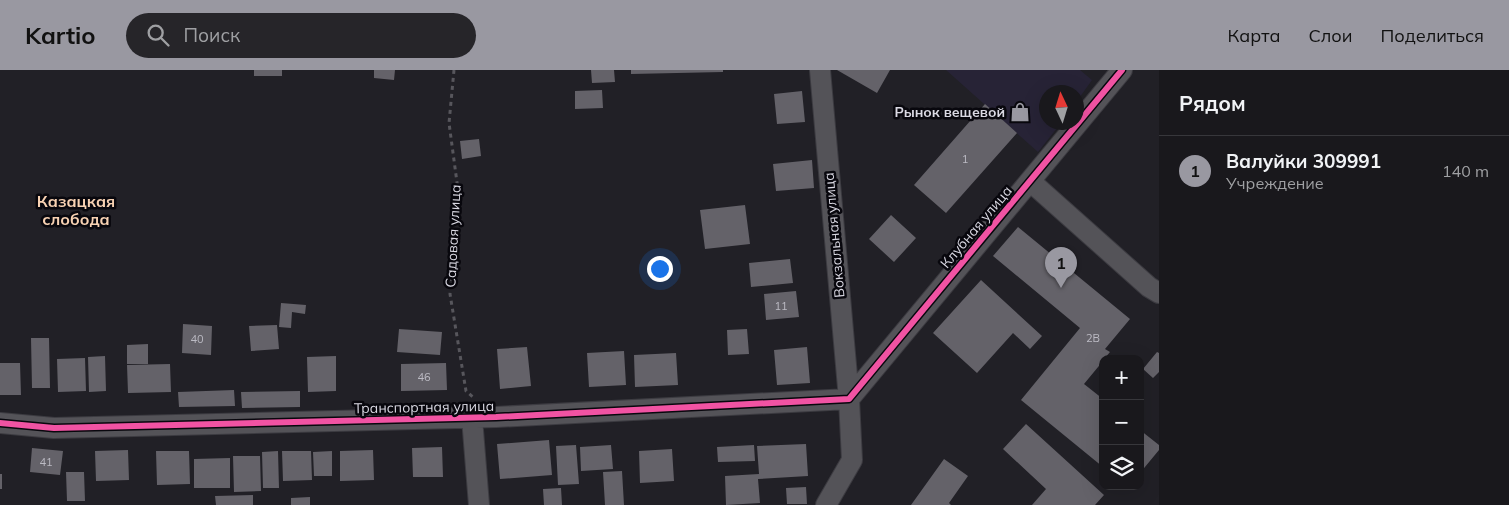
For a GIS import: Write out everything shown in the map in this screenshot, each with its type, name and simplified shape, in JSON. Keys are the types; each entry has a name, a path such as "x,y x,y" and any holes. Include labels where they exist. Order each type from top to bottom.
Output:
{"street":[{"name":"Вокзальная улица","path":"820,70 849,399 852,460 826,505"},
{"name":"Клубная улица","path":"849,399 1122,70"},
{"path":"1030,181 1149,287 1159,293"},
{"name":"Транспортная улица","path":"0,423 54,428 496,418 849,399"},
{"path":"472,418 479,505"}],"shaded area":[{"name":"Рынок вещевой","path":"946,70 1080,70 1092,80 1084,91 1084,85 1039,85 1039,130 1055,130 1038,152"}],"building":[{"path":"254,70 282,70 282,76 254,76"},
{"path":"374,70 395,70 394,80 374,78"},
{"path":"591,70 614,70 615,82 592,83"},
{"path":"631,70 723,70 723,72 631,74"},
{"path":"837,70 890,70 877,93"},
{"path":"602,90 603,108 575,109 575,91"},
{"path":"802,91 805,122 777,124 774,94"},
{"path":"985,104 1017,133 946,213 914,185"},
{"path":"479,139 481,156 462,159 460,141"},
{"path":"812,160 814,188 776,191 773,164"},
{"path":"745,205 750,244 705,249 700,210"},
{"path":"891,215 916,238 894,262 869,239"},
{"path":"1018,227 1130,319 1105,349 1110,352 1107,355 1099,355 1099,366 1084,384 1099,396 1099,464 1021,400 1080,328 993,256"},
{"path":"790,259 793,283 751,287 749,263"},
{"path":"981,280 1042,336 1030,349 1013,333 977,373 933,333"},
{"path":"796,291 799,317 766,320 764,294"},
{"path":"281,303 306,305 305,314 292,312 291,328 279,327"},
{"path":"183,324 212,326 211,355 182,353"},
{"path":"277,325 279,349 251,351 249,326"},
{"path":"399,329 442,332 440,355 397,352"},
{"path":"747,329 749,354 728,355 727,330"},
{"path":"31,338 49,338 50,388 32,388"},
{"path":"148,344 148,364 127,364 127,345"},
{"path":"527,347 531,386 500,389 497,349"},
{"path":"807,347 810,383 777,385 774,350"},
{"path":"624,351 626,385 589,387 587,353"},
{"path":"1157,352 1159,353 1159,372 1153,378 1144,368"},
{"path":"676,353 678,385 635,387 634,355"},
{"path":"105,356 106,391 89,392 88,357"},
{"path":"336,356 336,391 308,392 307,357"},
{"path":"85,358 86,391 58,392 57,359"},
{"path":"0,363 20,363 21,395 0,395"},
{"path":"446,363 447,390 401,391 401,364"},
{"path":"170,364 171,392 128,393 127,365"},
{"path":"234,390 235,406 179,407 178,392"},
{"path":"300,391 300,407 242,408 241,392"},
{"path":"1026,424 1104,495 1095,505 1032,505 1046,489 1003,449"},
{"path":"1144,433 1159,445 1159,450 1144,468"},
{"path":"549,440 552,475 500,479 497,444"},
{"path":"806,444 808,476 758,479 760,503 726,505 725,476 759,474 757,446"},
{"path":"576,445 579,484 558,485 556,446"},
{"path":"611,445 613,469 581,471 580,447"},
{"path":"754,445 755,461 718,462 717,447"},
{"path":"442,447 443,477 413,477 412,448"},
{"path":"32,448 63,451 60,475 30,472"},
{"path":"672,449 674,481 640,483 639,451"},
{"path":"128,450 129,480 96,481 95,451"},
{"path":"373,450 374,480 340,481 340,451"},
{"path":"156,451 189,451 190,484 157,485"},
{"path":"278,451 279,488 263,488 262,452"},
{"path":"282,451 311,451 312,480 283,481"},
{"path":"332,451 332,476 314,476 313,452"},
{"path":"233,456 260,456 261,491 234,492"},
{"path":"230,458 230,488 194,488 194,459"},
{"path":"944,459 968,476 949,503 951,505 911,505"},
{"path":"622,471 624,505 605,505 603,472"},
{"path":"66,472 84,472 85,501 67,501"},
{"path":"0,474 2,474 2,489 0,489"},
{"path":"806,487 807,504 787,504 786,488"},
{"path":"561,488 562,505 544,505 543,489"},
{"path":"253,495 253,505 216,505 215,496"},
{"path":"310,497 310,505 291,505 291,498"}],"cycle path":[{"path":"0,423 54,428 496,417 849,399 1122,70"}],"place":[{"name":"Рынок вещевой","path":"1020,112"},
{"name":"Валуйки 309991","path":"1061,288"}],"district":[{"name":"Казацкая слобода","path":"76,210"}]}
